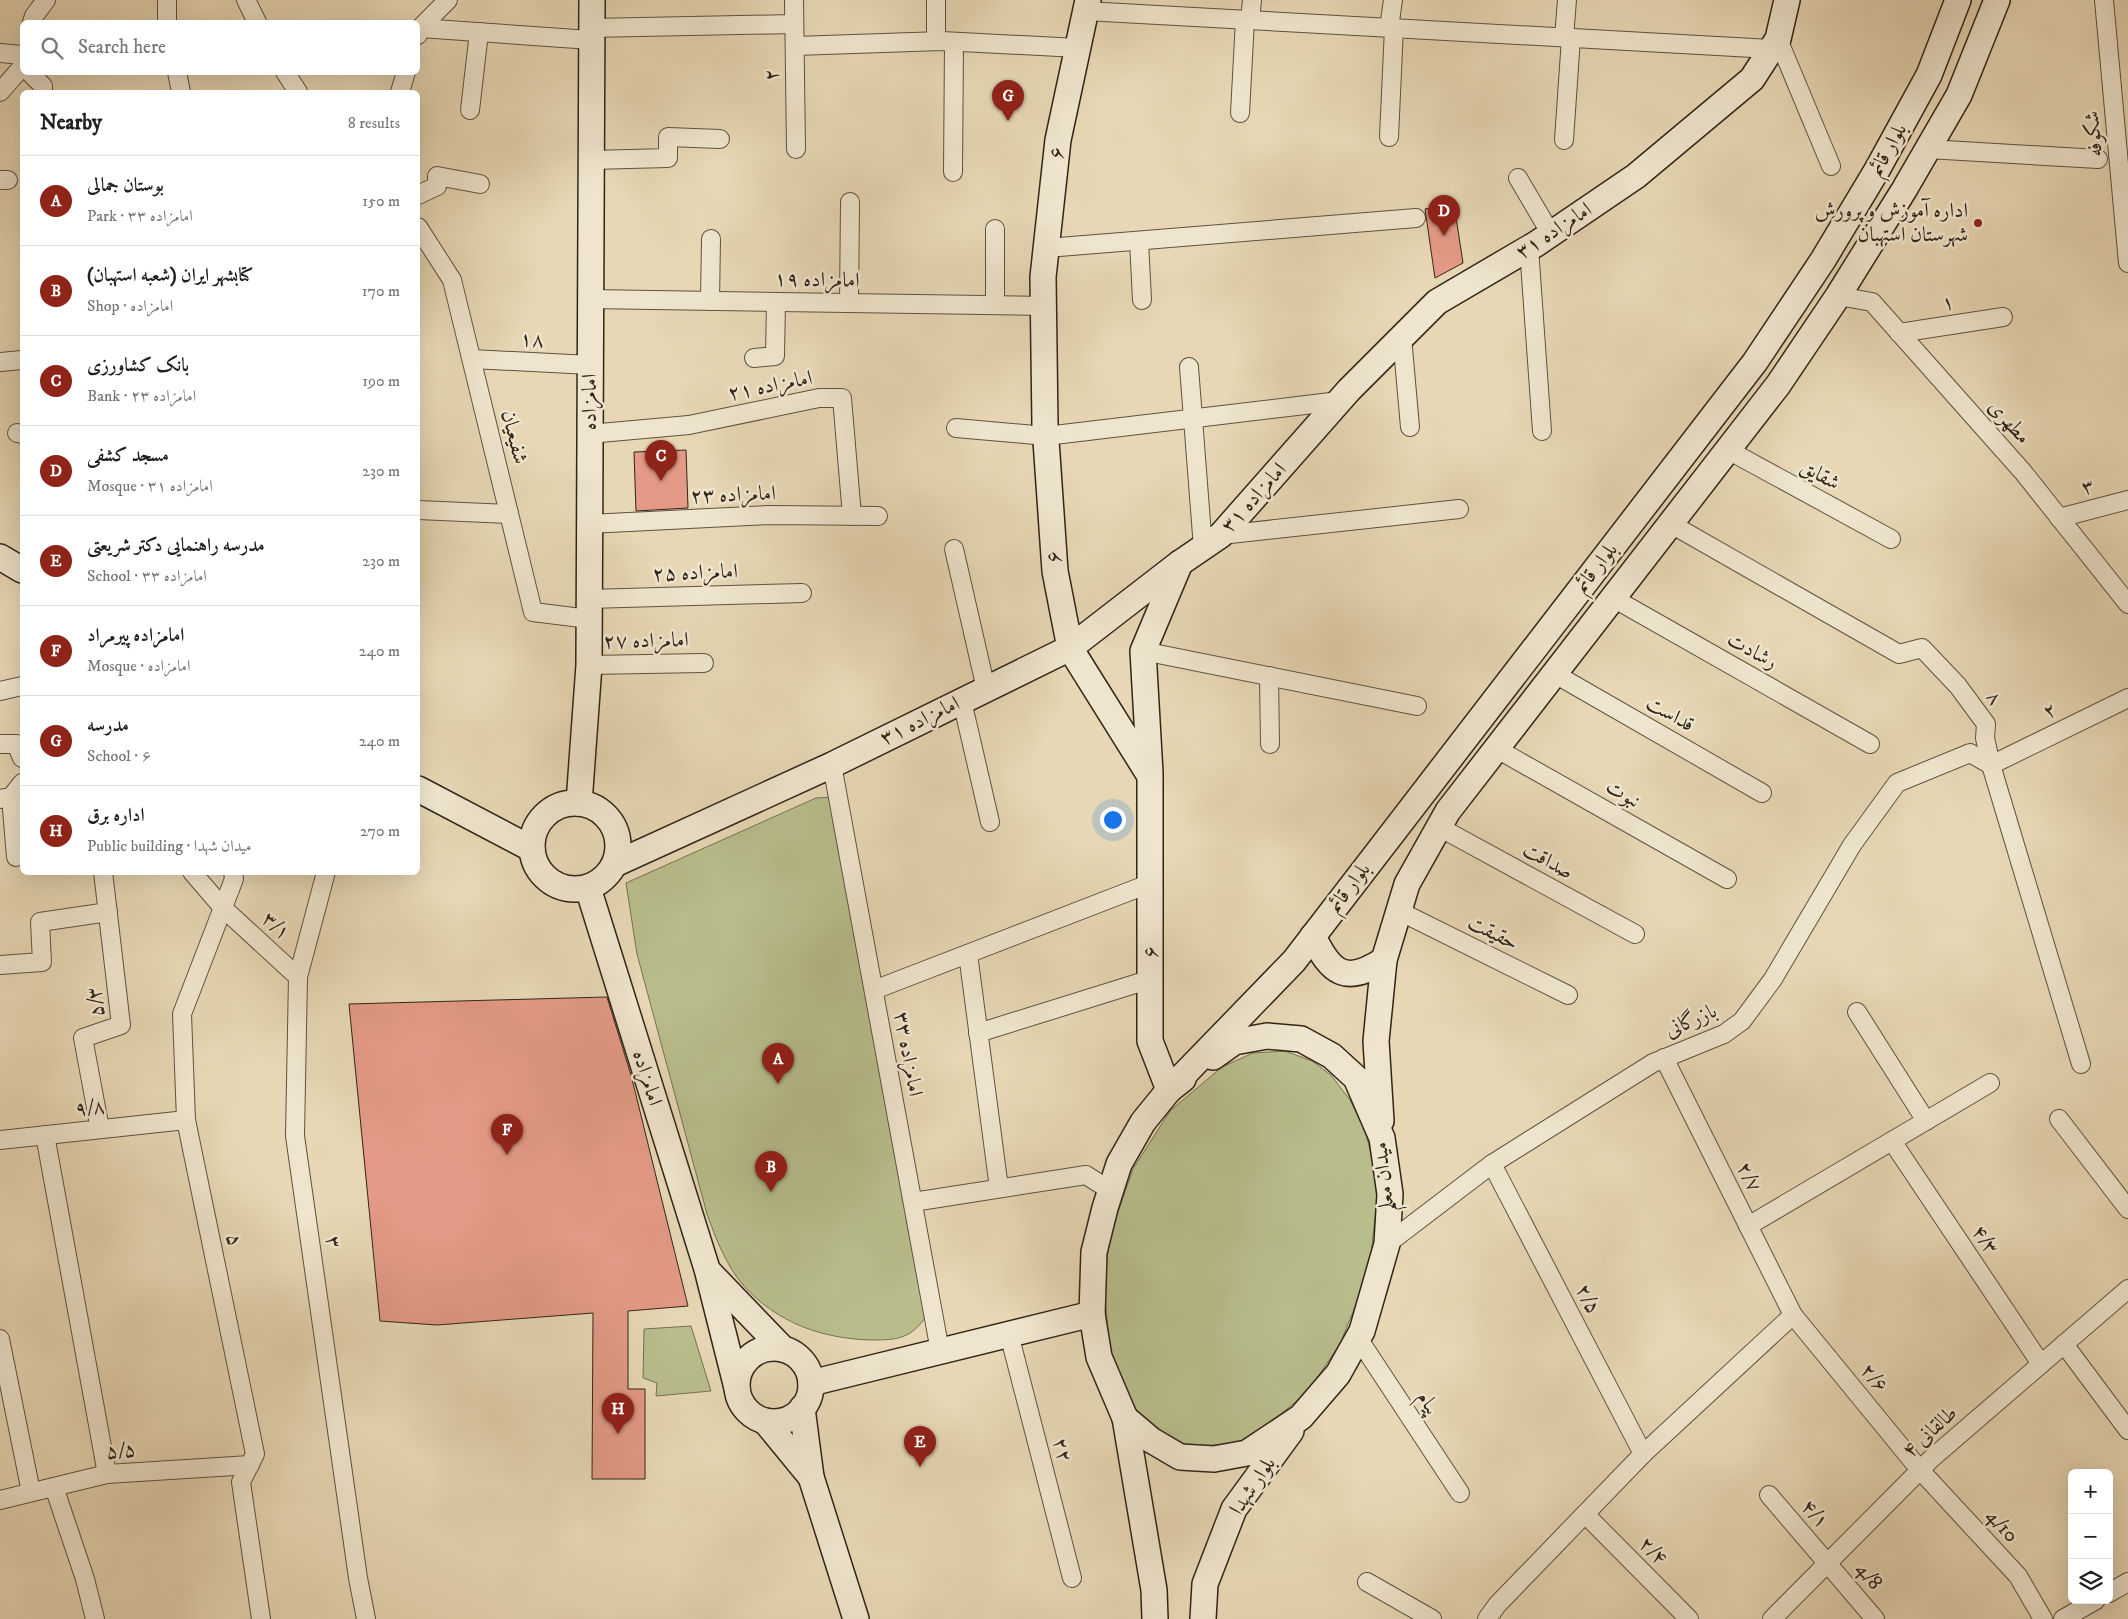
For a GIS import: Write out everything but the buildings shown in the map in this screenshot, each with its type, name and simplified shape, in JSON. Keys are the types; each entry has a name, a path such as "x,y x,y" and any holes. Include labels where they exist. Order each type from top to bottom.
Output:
{"main road":[{"name":"امامزاده","path":"579,803 589,665 592,0"},
{"name":"امامزاده ۳۱","path":"615,864 832,765 1070,648 1180,563 1212,541 1339,401 1437,302 1529,248 1636,176 1752,78 1774,44 1787,0"},
{"name":"بلوار قائم","path":"1169,1090 1294,961 1755,362 1823,260 1877,170 1929,75 1958,0"},
{"name":"بلوار قائم","path":"1382,1138 1376,1042 1384,960 1407,884 1448,811 1778,385 1838,296 1904,190 1959,95 1997,0"},
{"name":"۶","path":"1087,6 1058,140 1043,277 1046,436 1055,571 1070,648 1150,776 1150,1041 1169,1090"},
{"path":"0,557 20,569"},
{"path":"1150,776 1143,651 1180,563"},
{"path":"420,790 532,849"},
{"path":"579,803 592,807 604,814 612,825 617,837 618,851 615,864 604,879 588,888 572,890 560,887 549,881 537,867 532,849 537,825 545,815 555,808 579,803"},
{"name":"امامزاده","path":"588,888 706,1269 737,1388"},
{"path":"1313,936 1326,961 1337,970 1350,975 1367,971 1384,960"},
{"name":"میدان معلم","path":"1267,1036 1301,1039 1332,1056 1356,1078 1382,1138 1390,1194 1387,1244 1376,1288 1358,1338 1338,1374 1301,1417 1247,1453 1214,1459 1180,1457 1151,1440 1126,1418 1099,1358 1092,1314 1094,1252 1119,1164 1143,1122 1169,1090 1234,1042 1267,1036"},
{"path":"706,1269 783,1349"},
{"path":"811,1383 1092,1314"},
{"path":"771,1348 783,1349 794,1354 802,1361 808,1371 811,1383 810,1394 802,1408 788,1420 776,1422 765,1421 754,1416 746,1409 740,1399 737,1388 738,1376 742,1365 750,1356 760,1350 771,1348"},
{"path":"802,1408 811,1477 856,1619"},
{"name":"بلوار شهدا","path":"1203,1619 1205,1584 1234,1509 1301,1417"},
{"path":"1126,1418 1154,1590 1155,1619"},
{"path":"765,1421 811,1477"}],"street":[{"path":"33,20 46,0"},
{"path":"167,0 167,20"},
{"path":"246,0 256,20"},
{"path":"420,32 448,0"},
{"name":"۲","path":"794,0 796,149"},
{"path":"936,0 936,41"},
{"path":"1240,113 1247,20 1252,0"},
{"path":"1389,137 1393,0"},
{"path":"1564,140 1568,38 1567,0"},
{"name":"شکوفه","path":"2104,0 2128,263"},
{"path":"1087,6 1247,20 1568,38 1774,44 1831,166"},
{"path":"420,33 591,34 794,24"},
{"path":"470,110 479,32"},
{"path":"794,46 936,41 1078,48"},
{"path":"953,172 954,42"},
{"path":"0,53 20,55"},
{"path":"0,92 20,69"},
{"path":"32,75 42,86 43,90"},
{"path":"178,75 181,90"},
{"path":"286,75 297,90"},
{"path":"401,90 405,75"},
{"path":"591,160 668,158 668,137 720,140"},
{"path":"1928,149 2098,158"},
{"path":"420,194 437,186 437,176 480,184"},
{"path":"1518,178 1550,234"},
{"path":"849,303 850,202"},
{"path":"1046,248 1416,218"},
{"name":"شفیعیان","path":"420,229 452,280 533,612 589,609"},
{"path":"995,229 995,305"},
{"path":"710,301 711,239"},
{"path":"1139,241 1142,300"},
{"path":"1529,248 1542,431"},
{"name":"مطهری","path":"1838,296 1872,302 2023,472 2128,604"},
{"name":"امامزاده ۱۹","path":"590,299 1044,306"},
{"path":"754,358 775,356 776,302"},
{"name":"۱","path":"1900,333 2003,317"},
{"path":"1402,337 1410,427"},
{"path":"0,362 20,360"},
{"name":"۱۸","path":"472,360 590,365"},
{"path":"1189,367 1192,418 1212,541 1459,510"},
{"name":"امامزاده ۲۱","path":"589,434 689,425 819,398 842,398 852,516"},
{"path":"956,428 1046,436 1339,401"},
{"name":"شقایق","path":"1728,450 1891,539"},
{"name":"۳","path":"2060,518 2128,500"},
{"path":"420,510 509,514"},
{"name":"امامزاده ۲۳","path":"589,524 769,515 878,516"},
{"name":"۸","path":"1671,524 1899,654 1922,648 1958,686 1986,724 1985,738 1991,765 2081,1064"},
{"path":"954,549 986,689"},
{"name":"امامزاده ۲۵","path":"589,609 802,593"},
{"name":"رشادت","path":"1613,598 1870,744"},
{"path":"1143,651 1417,706"},
{"name":"امامزاده ۲۷","path":"589,665 704,663"},
{"name":"قداست","path":"1555,674 1762,793"},
{"path":"1269,676 1270,744"},
{"path":"0,692 20,687"},
{"name":"۲","path":"1991,765 2128,698"},
{"path":"962,701 990,822"},
{"path":"0,744 16,744 20,753"},
{"name":"نبوت","path":"1497,749 1727,879"},
{"name":"بازرگانی","path":"1387,1244 1492,1164 1645,1068 1664,1058 1724,1034 1742,1021 1773,979 1852,845 1897,783 1970,753 1991,765"},
{"name":"امامزاده ۳۳","path":"832,765 940,1351"},
{"path":"16,857 5,798 20,786"},
{"name":"صداقت","path":"1439,827 1635,934"},
{"name":"۵/۳","path":"100,1129 83,1038 121,1025 103,875"},
{"name":"۳/۱","path":"195,875 223,908 298,977"},
{"name":"۵","path":"233,875 234,879 182,1014 186,1120 255,1454 241,1482 260,1619"},
{"name":"۳","path":"325,875 298,977 295,1136 358,1578 366,1619"},
{"path":"874,990 1151,883"},
{"name":"حقیقت","path":"1399,911 1568,995"},
{"path":"0,965 42,962 40,922 108,912"},
{"path":"968,954 999,1188"},
{"path":"978,1033 1151,979"},
{"path":"1857,1012 1926,1121"},
{"name":"۲/۷","path":"1664,1058 1793,1315"},
{"path":"1748,1226 1990,1084"},
{"path":"2059,1119 2128,1209"},
{"name":"۹/۸","path":"0,1140 186,1120"},
{"path":"45,1135 107,1474"},
{"name":"۴/۳","path":"1892,1142 2041,1364"},
{"name":"۲/۵","path":"1492,1164 1643,1454"},
{"path":"913,1202 1086,1175 1111,1191"},
{"name":"طالقانی ۴","path":"1772,1619 1920,1470 2128,1289"},
{"path":"1497,1615 1586,1514 1643,1454 1793,1315"},
{"name":"۲/۶","path":"1793,1315 1920,1470"},
{"name":"۲۲","path":"1009,1334 1072,1578"},
{"name":"پیام","path":"1358,1338 1460,1493"},
{"path":"0,1339 31,1492"},
{"path":"2064,1344 2128,1430"},
{"name":"۵/۵","path":"0,1500 107,1474 250,1465"},
{"name":"4/10","path":"1920,1470 2018,1576 2043,1619"},
{"path":"54,1487 86,1579 95,1619"},
{"name":"۴/۱","path":"1769,1495 1828,1563"},
{"name":"۲/۴","path":"1586,1514 1689,1619"},
{"name":"4/8","path":"1828,1563 1876,1619"},
{"path":"1367,1582 1432,1619"},
{"path":"2113,1590 2128,1582"},
{"path":"2062,1619 2089,1604"}],"green space":[{"path":"835,797 925,1318 908,1334 888,1340 854,1339 836,1336 819,1332 786,1319 756,1298 731,1269 707,1214 637,954 626,883 816,798"},
{"path":"1285,1051 1312,1061 1331,1075 1350,1100 1364,1128 1374,1163 1377,1200 1369,1272 1340,1344 1308,1391 1265,1428 1238,1443 1190,1447 1158,1431 1131,1405 1114,1369 1108,1331 1104,1284 1110,1235 1133,1169 1170,1111 1222,1067 1253,1053"},
{"path":"691,1326 711,1391 656,1396 657,1383 643,1378 644,1329"}],"place":[{"name":"مدرسه","path":"1008,121"},
{"name":"اداره آموزش و پرورش شهرستان استهبان","path":"1978,223"},
{"name":"مسجد کشفی","path":"1444,236"},
{"name":"بانک کشاورزی","path":"661,481"},
{"name":"بوستان جمالی","path":"778,1084"},
{"name":"امامزاده پیرمراد","path":"507,1155"},
{"name":"کتابشهر ایران (شعبه استهبان)","path":"771,1192"},
{"name":"اداره برق","path":"618,1434"},
{"name":"مدرسه راهنمایی دکتر شریعتی","path":"920,1467"}]}
